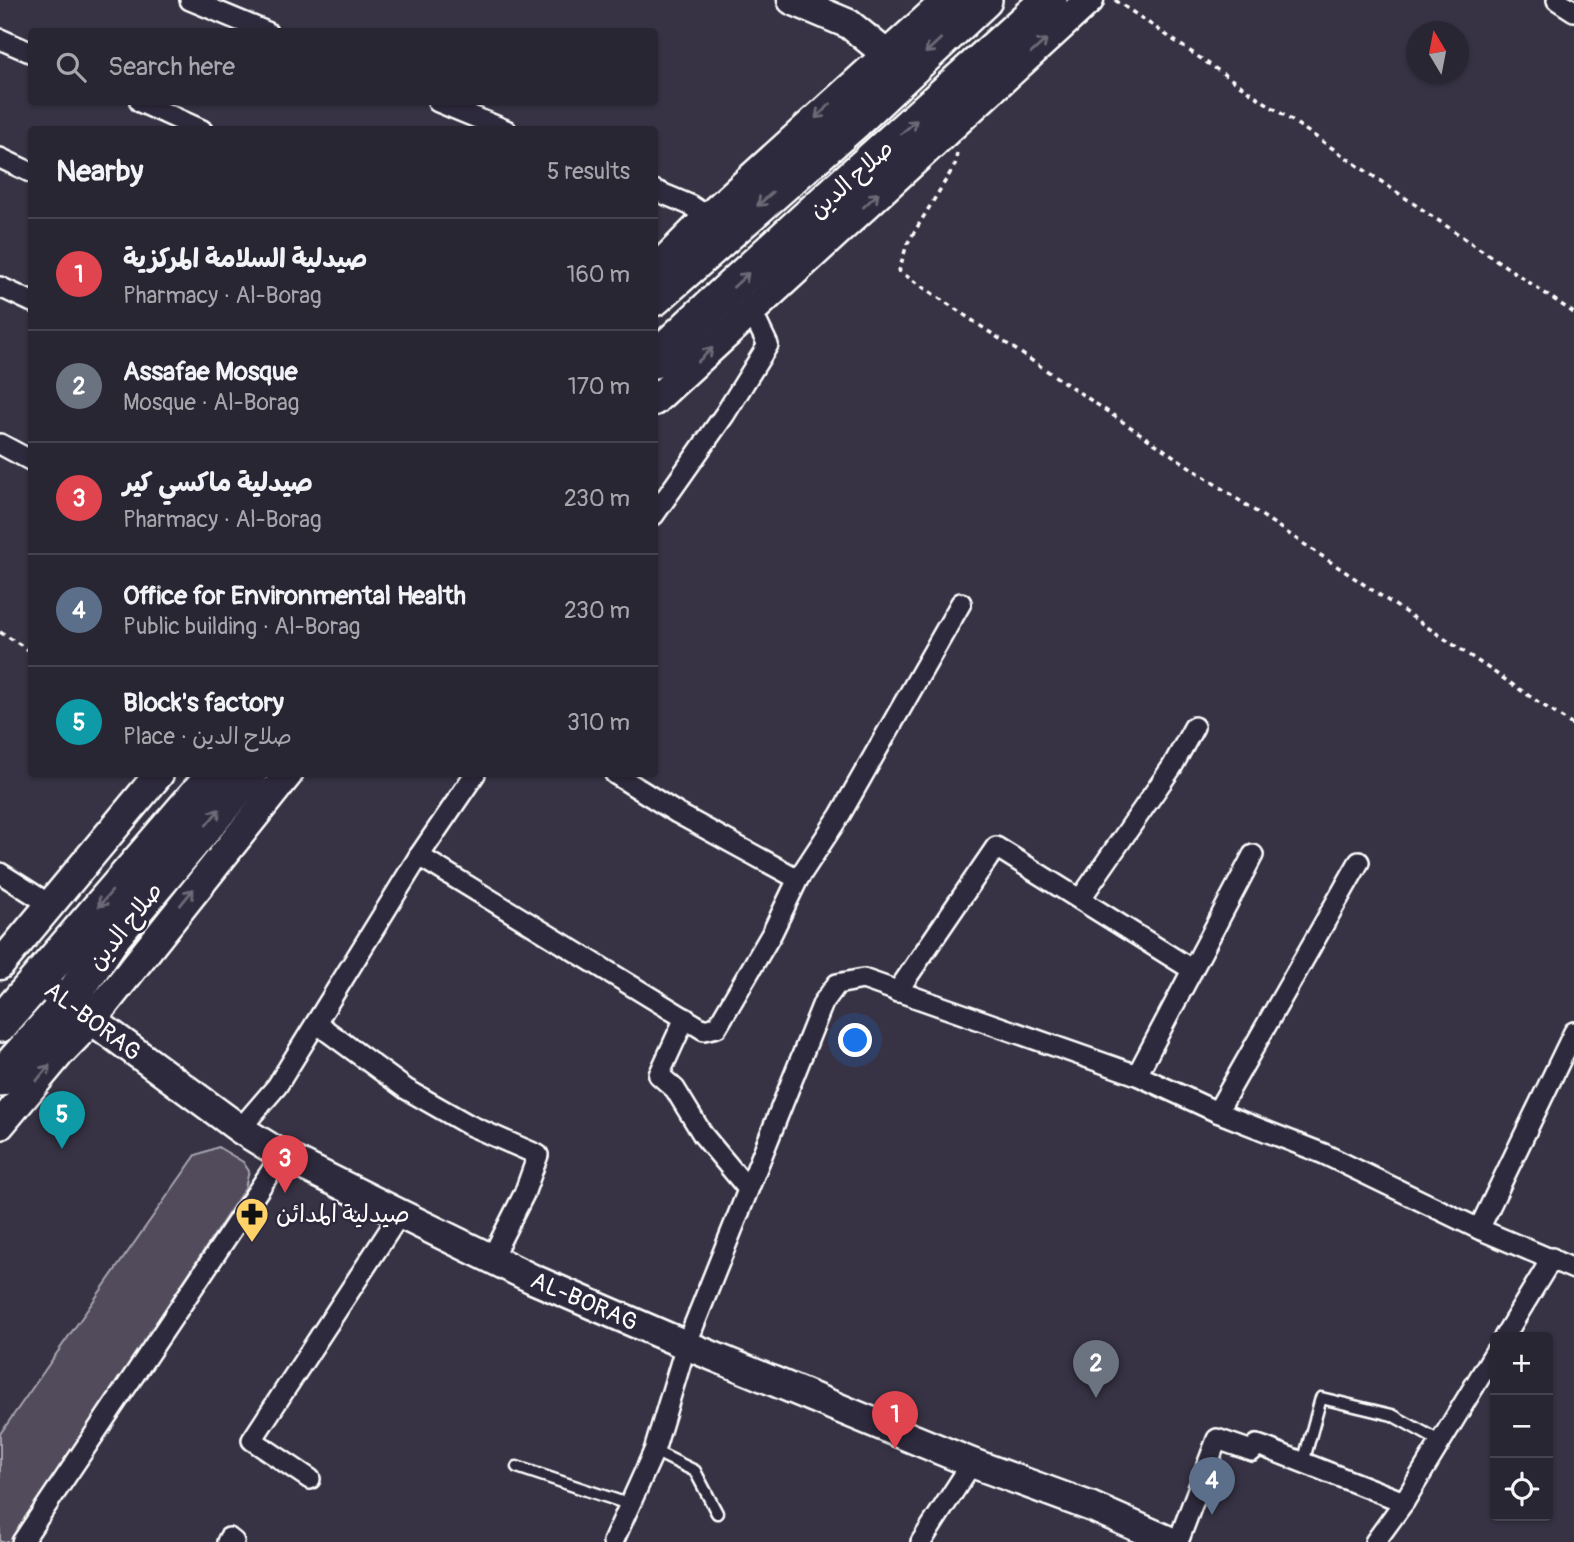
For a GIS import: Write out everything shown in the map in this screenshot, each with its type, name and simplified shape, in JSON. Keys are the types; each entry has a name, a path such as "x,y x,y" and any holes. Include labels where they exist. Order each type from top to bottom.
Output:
{"highway":[{"name":"صلاح الدين","path":"658,294 855,121 984,0"},
{"name":"صلاح الدين","path":"658,355 829,197 982,64 1049,0"},
{"name":"صلاح الدين","path":"0,1024 212,777"},
{"name":"صلاح الدين","path":"0,1079 79,1013 113,936 246,777"}],"main road":[{"path":"792,0 849,24 886,54"},
{"path":"658,267 708,217 947,0"},
{"path":"658,397 1089,0"},
{"path":"0,965 156,777"},
{"path":"0,1125 60,1053 79,1013 285,777"},
{"name":"AL-BORAG","path":"38,979 79,1013 240,1129 282,1155 400,1214 491,1259 686,1345 972,1463 1092,1507 1172,1542"}],"street":[{"path":"190,0 257,28"},
{"path":"1557,0 1574,11"},
{"path":"0,39 28,51"},
{"path":"147,105 193,126"},
{"path":"445,105 496,126"},
{"path":"0,158 28,171"},
{"path":"658,192 690,205 708,217"},
{"path":"0,287 28,300"},
{"path":"658,509 725,414 768,345 752,312"},
{"path":"0,444 28,459"},
{"path":"419,856 704,1030 717,1027 772,933 799,879 840,815 961,603"},
{"path":"1081,898 1172,766 1195,727"},
{"path":"240,1129 277,1086 419,856 473,777"},
{"path":"620,777 677,813 799,879"},
{"path":"897,992 996,847 1191,969"},
{"path":"1136,1075 1253,855"},
{"path":"1217,1112 1359,862"},
{"path":"0,873 49,904"},
{"path":"613,1542 654,1451 686,1345 748,1189 823,1003 837,984 863,979 1136,1075 1217,1112 1304,1145 1479,1229 1574,1269"},
{"path":"684,1017 659,1074 675,1089 703,1135 748,1189"},
{"path":"316,1023 406,1089 469,1125 538,1155 524,1194 491,1259"},
{"path":"1479,1229 1574,1032"},
{"path":"22,1542 282,1155"},
{"path":"310,1479 252,1440 400,1214"},
{"path":"1507,1332 1552,1258"},
{"path":"1375,1542 1404,1502 1490,1360"},
{"path":"1178,1542 1217,1439 1252,1451 1257,1445 1266,1447 1404,1502"},
{"path":"920,1542 972,1463"},
{"path":"227,1542 229,1538 234,1542"}],"lane":[{"path":"1303,1463 1321,1398 1392,1415 1441,1442"},
{"path":"654,1451 695,1471 717,1513"},
{"path":"517,1467 628,1504"}],"path":[{"path":"1115,0 1574,313"},
{"path":"957,152 955,166 907,244 899,271 1574,726"},
{"path":"0,632 28,650"}],"shaded area":[{"path":"218,1147 243,1162 249,1171 245,1188 12,1542 0,1542 0,1434 196,1155"}],"place":[{"name":"Block's factory","path":"62,1149"},
{"name":"صيدلية ماكسي كير","path":"285,1193"},
{"name":"صيدلية المدائن","path":"252,1244"},
{"name":"Assafae Mosque","path":"1096,1398"},
{"name":"صيدلية السلامة المركزية","path":"895,1449"},
{"name":"Office for Environmental Health","path":"1212,1515"}]}
